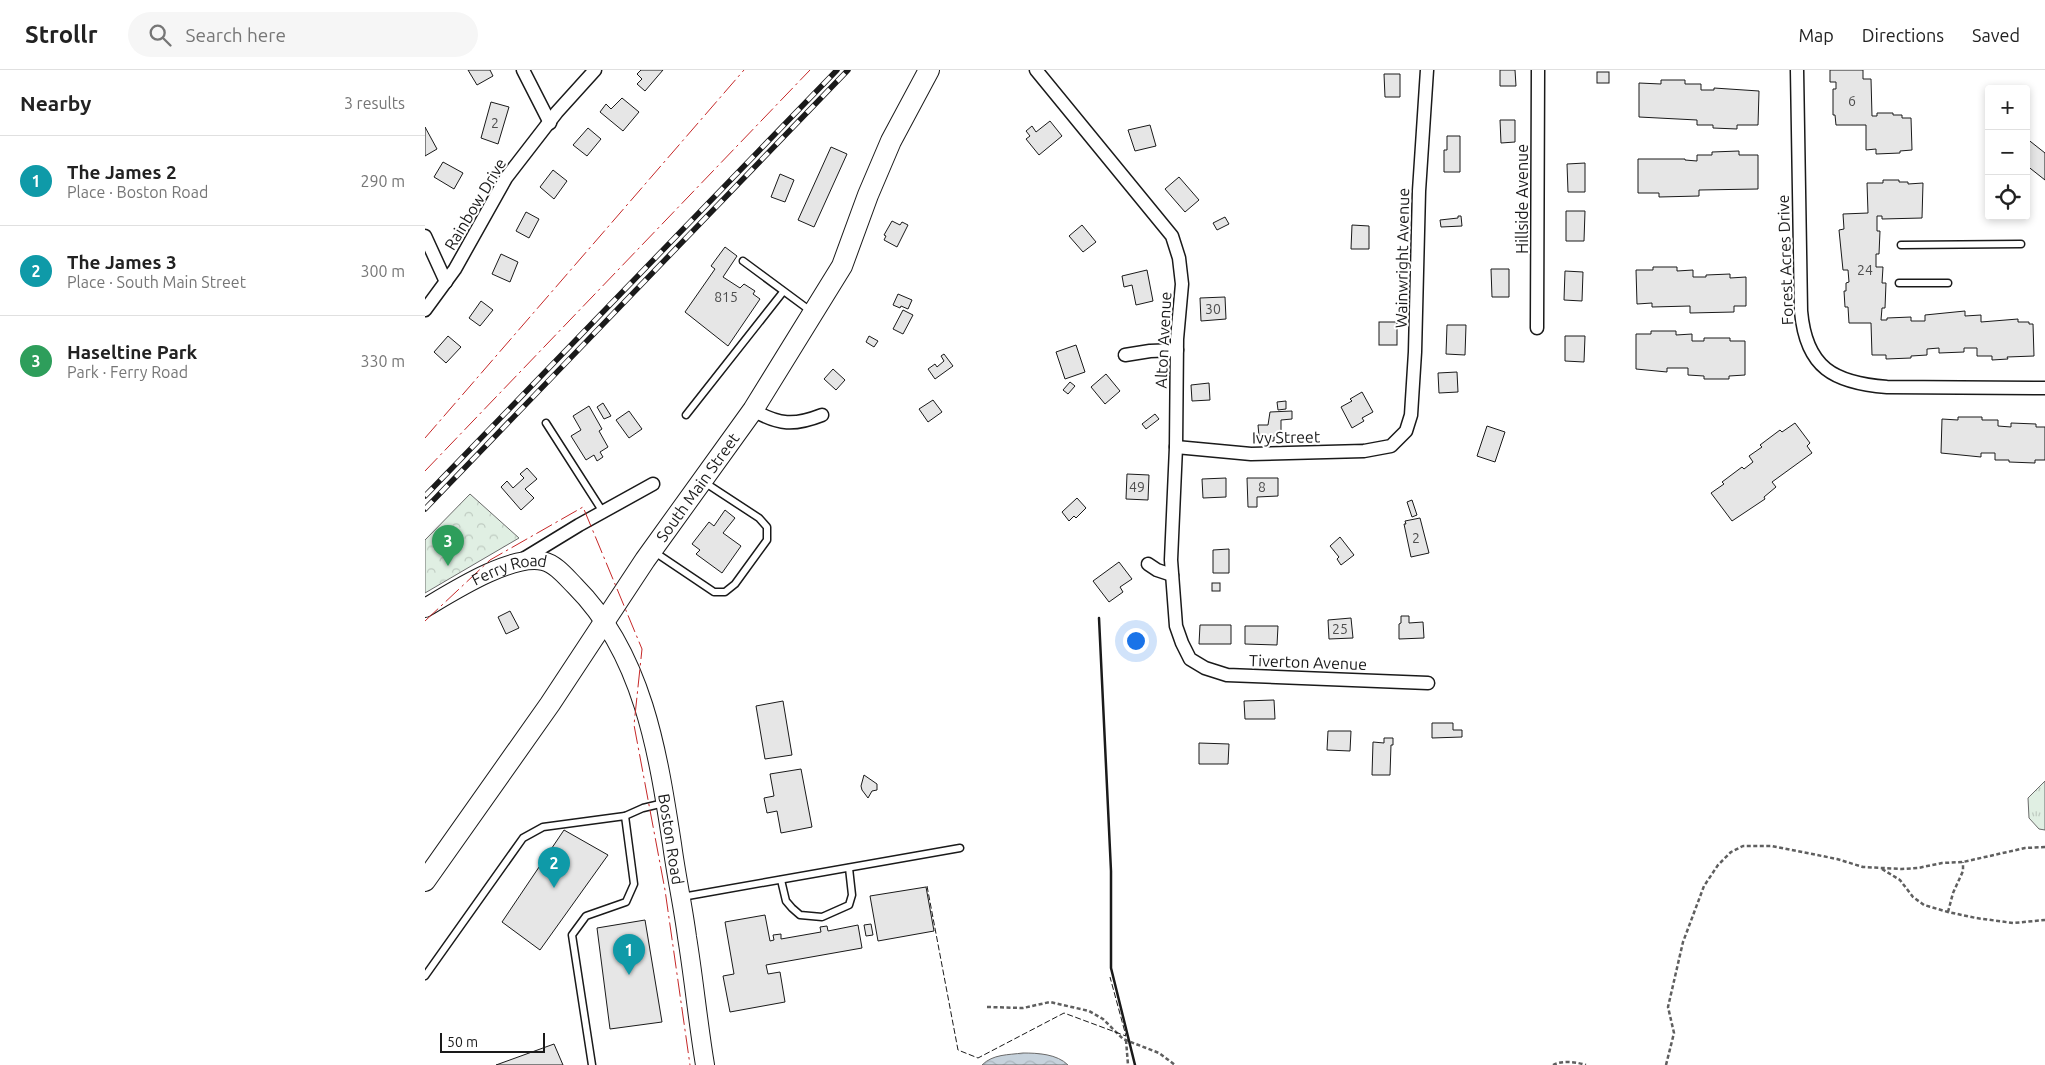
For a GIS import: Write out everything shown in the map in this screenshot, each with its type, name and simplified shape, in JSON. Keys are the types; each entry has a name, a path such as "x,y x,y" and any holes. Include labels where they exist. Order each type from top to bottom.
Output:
{"main road":[{"name":"South Main Street","path":"425,881 529,736 652,550 753,410 842,266 887,150 929,70"}],"street":[{"path":"523,70 550,123"},
{"name":"Rainbow Drive","path":"425,310 455,269 506,178 595,70"},
{"name":"Alton Avenue","path":"1036,70 1172,236 1179,258 1182,284 1177,350 1176,447 1171,560 1176,626 1190,659"},
{"name":"Wainwright Avenue","path":"1395,443 1409,426 1414,380 1419,191 1427,70"},
{"name":"Hillside Avenue","path":"1537,328 1538,70"},
{"name":"Forest Acres Drive","path":"1797,70 1801,311 1803,331 1815,357 1836,376 1861,385 1887,387 2045,388"},
{"path":"425,236 446,282"},
{"path":"1125,355 1150,351 1177,350"},
{"path":"753,410 769,420 787,423 804,422 822,415"},
{"name":"Ivy Street","path":"1176,447 1238,453 1306,454 1370,451 1385,448 1395,443"},
{"path":"516,563 653,484"},
{"name":"Ferry Road","path":"425,608 495,570 516,563 543,561 554,566 593,604 605,623"},
{"path":"1148,564 1172,576"},
{"name":"Boston Road","path":"605,623 632,674 646,712 659,761 705,1065"},
{"name":"Tiverton Avenue","path":"1190,659 1205,668 1227,675 1428,682"}],"lane":[{"path":"1901,245 2021,244"},
{"path":"743,261 813,313"},
{"path":"1899,283 1948,282"},
{"path":"686,415 783,292"},
{"path":"546,423 603,512"},
{"path":"652,550 714,592 725,592 741,577 767,540 767,527 759,518 702,480"},
{"path":"425,976 523,838 543,827 625,816 643,808 666,803"},
{"path":"592,1065 572,935 586,916 625,902 634,884 625,816"},
{"path":"681,897 960,848"},
{"path":"781,880 791,908 800,915 822,917 849,905 852,895 849,868"}],"path":[{"path":"1666,1065 1674,1033 1667,1007 1683,942 1705,886 1718,865 1731,852 1743,846 1772,846 1837,859 1863,867 1918,868 1942,863 1963,862 2025,848 2045,847"},
{"path":"1948,912 1953,893 1963,871 1963,862"},
{"path":"1881,868 1900,880 1905,888 1919,901 1948,912 2013,923 2045,920"},
{"path":"987,1007 1023,1008 1051,1002 1089,1011 1103,1019 1125,1040 1159,1053 1175,1065"},
{"path":"1125,1040 1128,1065"},
{"path":"1553,1065 1559,1062 1586,1065"}],"green space":[{"path":"470,494 519,538 425,593 425,540"},
{"path":"2045,781 2045,830 2039,829 2029,818 2028,798"}],"water":[{"path":"1023,1053 1053,1056 1068,1065 982,1065 996,1057"}],"building":[{"path":"468,70 490,70 493,76 477,85"},
{"path":"641,70 663,70 645,91 637,84 642,79 637,74"},
{"path":"1500,70 1515,70 1516,86 1500,86"},
{"path":"1830,70 1863,70 1863,79 1871,79 1872,116 1877,116 1877,113 1893,113 1893,115 1902,115 1902,118 1911,118 1912,150 1900,151 1900,153 1876,154 1876,149 1866,150 1866,125 1836,125 1835,115 1833,115 1833,89 1836,89 1836,82 1830,82"},
{"path":"1597,72 1609,72 1609,83 1597,83"},
{"path":"1384,74 1400,74 1400,97 1385,97"},
{"path":"1661,80 1685,80 1685,84 1701,84 1701,90 1714,90 1714,88 1759,91 1758,125 1737,125 1737,129 1713,128 1713,125 1697,125 1697,120 1639,117 1639,83 1661,84"},
{"path":"622,98 639,112 623,131 600,112 606,104 611,109"},
{"path":"491,102 509,107 498,144 481,138"},
{"path":"1500,120 1515,120 1515,142 1501,143"},
{"path":"1050,121 1062,136 1039,155 1026,139 1030,136 1026,131 1032,126 1036,132"},
{"path":"1150,125 1156,146 1135,151 1128,130"},
{"path":"425,127 437,149 425,156"},
{"path":"588,128 601,139 587,156 573,145"},
{"path":"1447,136 1460,136 1460,172 1444,172 1444,150 1447,150"},
{"path":"2030,141 2045,153 2045,180 2030,168"},
{"path":"831,147 847,154 814,227 798,220"},
{"path":"1739,151 1739,155 1758,155 1758,189 1699,190 1699,196 1659,197 1659,193 1638,193 1638,159 1685,159 1697,161 1697,155 1712,155 1712,152"},
{"path":"443,162 463,173 454,189 434,177"},
{"path":"1585,163 1585,192 1568,192 1567,164"},
{"path":"553,170 567,181 554,199 540,187"},
{"path":"780,174 794,180 785,202 771,197"},
{"path":"1179,177 1199,200 1185,212 1165,189"},
{"path":"1883,180 1899,180 1899,182 1908,182 1908,184 1923,183 1922,218 1882,219 1882,216 1877,216 1877,231 1880,231 1879,254 1876,254 1876,267 1883,267 1882,283 1886,283 1885,308 1882,308 1881,320 1911,317 1911,321 1925,321 1925,315 1965,311 1965,316 1981,315 1981,322 2018,319 2018,322 2033,324 2034,356 2007,357 2008,359 1992,360 1992,356 1977,356 1977,348 1964,348 1964,352 1939,353 1939,348 1927,349 1927,355 1911,356 1911,358 1886,359 1886,355 1872,355 1871,323 1849,323 1844,291 1846,291 1846,283 1849,282 1848,270 1843,270 1839,230 1844,229 1843,214 1868,213 1867,183 1883,183"},
{"path":"1566,211 1585,211 1584,241 1566,241"},
{"path":"526,212 539,219 529,238 516,231"},
{"path":"1458,216 1461,216 1462,226 1441,227 1440,220 1458,218"},
{"path":"1225,217 1229,224 1217,230 1213,223"},
{"path":"892,221 900,225 902,222 908,225 897,247 884,240 886,236 884,235"},
{"path":"1082,225 1096,242 1083,252 1069,236"},
{"path":"1352,225 1369,226 1369,249 1351,249"},
{"path":"725,247 737,256 723,277 740,288 744,284 755,291 753,294 760,299 728,346 685,312 715,269 711,266"},
{"path":"501,254 518,262 510,282 492,274"},
{"path":"1653,267 1677,267 1677,271 1693,270 1693,277 1730,274 1730,278 1746,277 1746,306 1734,306 1734,312 1690,313 1690,306 1652,307 1652,303 1637,304 1636,270 1653,270"},
{"path":"1491,269 1509,269 1509,297 1492,297"},
{"path":"1147,270 1153,301 1136,305 1132,285 1124,287 1122,276"},
{"path":"1565,271 1583,272 1582,301 1564,300"},
{"path":"898,294 912,300 908,309 893,305"},
{"path":"1225,297 1226,319 1201,321 1200,298"},
{"path":"481,301 493,310 480,326 469,318"},
{"path":"903,310 913,315 903,334 893,329"},
{"path":"1379,322 1397,322 1397,345 1379,345"},
{"path":"1447,325 1466,325 1465,355 1446,354"},
{"path":"1651,331 1676,331 1676,335 1692,334 1692,341 1704,341 1704,338 1730,338 1730,341 1745,341 1745,375 1729,376 1729,379 1704,379 1704,376 1688,375 1688,368 1667,368 1667,372 1636,369 1636,334 1651,334"},
{"path":"448,336 461,347 446,363 434,352"},
{"path":"869,336 878,341 874,347 866,342"},
{"path":"1565,336 1585,336 1584,362 1565,361"},
{"path":"1076,345 1085,372 1065,379 1056,352"},
{"path":"944,354 953,366 935,379 928,369 935,364 937,367 944,361 941,356"},
{"path":"833,369 845,380 836,390 824,379"},
{"path":"1457,372 1458,392 1439,393 1438,373"},
{"path":"1106,374 1120,391 1105,404 1091,387"},
{"path":"1070,382 1075,386 1068,394 1063,390"},
{"path":"1209,383 1210,400 1192,401 1191,385"},
{"path":"1362,392 1373,412 1362,418 1364,421 1352,428 1341,407 1352,401 1350,399"},
{"path":"933,400 942,412 928,422 919,409"},
{"path":"1286,401 1286,409 1278,410 1277,402"},
{"path":"603,403 611,416 604,419 597,407"},
{"path":"589,406 602,429 599,431 608,447 600,452 603,457 597,461 594,455 586,460 571,436 581,430 573,416"},
{"path":"629,411 642,429 629,438 616,420"},
{"path":"1292,411 1292,419 1281,420 1281,437 1274,437 1274,441 1266,441 1266,436 1259,436 1258,425 1268,425 1270,412"},
{"path":"1155,414 1159,419 1146,429 1142,424"},
{"path":"1958,417 1982,417 1982,420 1998,420 1998,426 2011,427 2011,423 2036,424 2036,427 2045,427 2045,460 2035,460 2035,463 2009,462 2009,460 1995,460 1995,453 1981,453 1981,457 1941,453 1942,419 1958,420"},
{"path":"1795,423 1810,443 1807,446 1812,453 1772,482 1776,487 1764,497 1765,499 1732,521 1711,493 1742,467 1744,469 1753,462 1749,456 1762,447 1760,445 1780,430 1782,432"},
{"path":"1487,426 1505,432 1495,462 1477,456"},
{"path":"527,468 537,479 525,489 534,498 521,510 501,487 507,481 513,488 524,478 520,474"},
{"path":"1127,474 1149,475 1148,500 1126,499"},
{"path":"1226,478 1226,497 1203,498 1202,479"},
{"path":"1247,478 1278,478 1278,496 1257,497 1257,507 1248,507"},
{"path":"1077,498 1086,508 1076,518 1074,516 1069,521 1062,512"},
{"path":"1412,500 1417,515 1412,517 1407,502"},
{"path":"725,510 735,518 723,533 741,546 722,573 696,554 700,550 692,544 709,522 714,526"},
{"path":"1420,518 1429,553 1411,557 1404,524 1406,524 1405,521"},
{"path":"1340,537 1354,555 1341,565 1337,559 1339,557 1330,546"},
{"path":"1229,549 1229,573 1213,573 1213,550"},
{"path":"1119,562 1132,579 1120,587 1123,592 1109,602 1093,581"},
{"path":"1212,583 1220,583 1220,591 1212,591"},
{"path":"510,611 519,628 506,634 498,617"},
{"path":"1401,616 1409,616 1409,623 1423,622 1424,638 1399,639"},
{"path":"1351,618 1353,638 1329,639 1328,620"},
{"path":"1200,625 1231,625 1231,644 1199,644"},
{"path":"1245,626 1278,626 1277,645 1245,644"},
{"path":"1274,700 1275,719 1245,719 1244,701"},
{"path":"783,701 792,755 765,759 756,706"},
{"path":"1432,723 1453,723 1453,730 1462,730 1462,737 1432,738"},
{"path":"1328,731 1351,731 1350,751 1327,750"},
{"path":"1384,738 1393,738 1390,775 1372,775 1373,742 1384,743"},
{"path":"1199,743 1229,744 1228,764 1199,764"},
{"path":"801,769 812,827 781,833 777,811 767,813 764,798 774,796 770,774"},
{"path":"864,775 877,784 877,790 872,791 868,798 861,786"},
{"path":"564,830 608,855 540,950 502,922"},
{"path":"926,887 934,931 878,941 870,896"},
{"path":"765,915 770,941 774,940 773,935 781,934 781,939 821,932 820,927 827,926 828,931 858,925 862,948 766,965 768,974 780,972 785,1002 730,1012 723,976 734,974 725,922"},
{"path":"645,920 662,1022 610,1029 597,928"},
{"path":"871,924 873,935 866,936 864,925"},
{"path":"554,1044 563,1065 496,1065"}],"railway":[{"path":"425,496 837,70"},
{"path":"425,509 848,70"}],"fence":[{"path":"927,886 958,1050 978,1058 1064,1013 1126,1036 1110,977"}],"wall":[{"path":"1099,618 1111,871 1111,968 1135,1065"}],"power":[{"path":"425,438 744,70"},
{"path":"425,471 810,70"},
{"path":"425,621 490,560 583,507 642,649 634,725 665,890 690,1065"}],"place":[{"name":"Haseltine Park","path":"448,566"},
{"name":"The James 3","path":"554,888"},
{"name":"The James 2","path":"629,975"}]}
